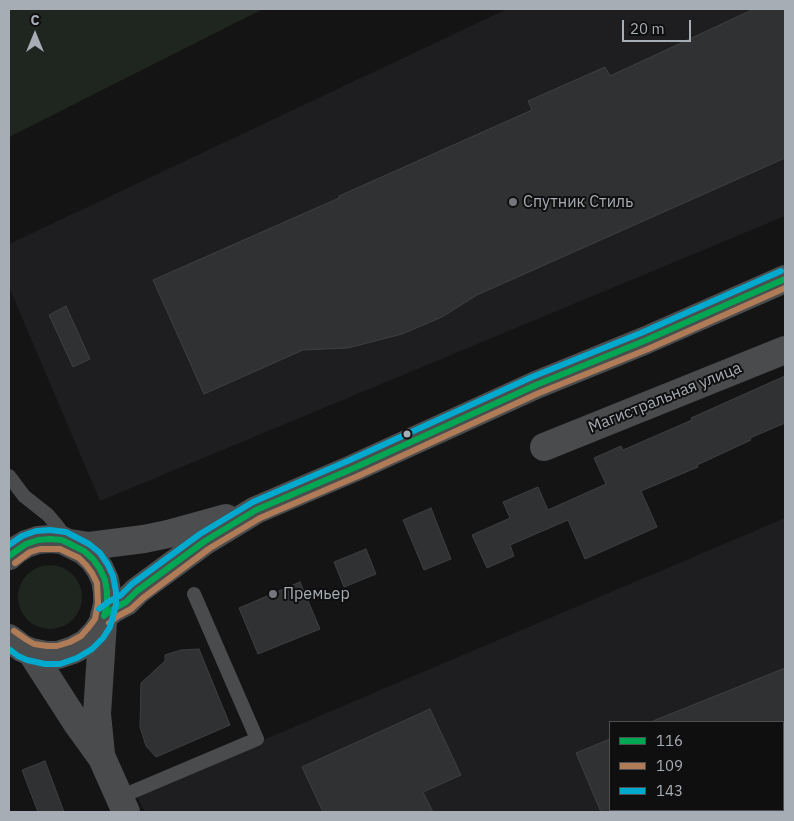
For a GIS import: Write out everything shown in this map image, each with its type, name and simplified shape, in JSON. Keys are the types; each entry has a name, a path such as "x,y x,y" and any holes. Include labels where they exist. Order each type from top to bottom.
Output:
{"main road":[{"path":"69,543 90,546 144,539 256,510 354,468 536,385 644,341 785,279"},
{"path":"104,619 137,591 205,541 256,510"},
{"path":"9,556 26,544 38,540 62,540 84,551 93,559 105,580 107,592 104,619 96,633 86,643 58,655 46,655 18,646"}],"street":[{"name":"Магистральная улица","path":"544,447 785,350"},
{"path":"102,758 97,714 104,619"},
{"path":"18,646 102,758 123,805"}],"lane":[{"path":"9,476 24,496 48,515 69,543"},
{"path":"123,805 257,739 194,594"}],"shaded area":[{"path":"9,9 263,9 9,137"},
{"path":"507,9 785,9 785,216 100,501 9,287 9,244"},
{"path":"785,518 785,812 145,812 136,794"},
{"path":"50,565 68,571 76,579 82,597 76,615 68,623 50,629 32,623 24,615 18,597 24,579 32,571"}],"building":[{"name":"Спутник Стиль","path":"754,9 785,9 785,158 477,295 442,317 402,334 348,348 303,350 204,394 153,280 532,110 528,101 605,67 610,76"},
{"path":"66,306 90,359 73,367 49,315"},
{"path":"785,376 785,423 750,438 751,440 697,465 698,467 641,491 657,527 585,559 568,520 510,545 514,556 487,568 472,535 510,518 503,502 538,487 548,510 606,484 594,458 621,446 623,450"},
{"path":"431,508 451,559 424,570 403,520"},
{"path":"366,549 376,574 344,587 334,562"},
{"path":"300,582 320,629 258,654 239,608"},
{"path":"199,649 230,725 156,757 146,746 140,727 141,683 165,661 165,655 181,650"},
{"path":"785,668 785,722 653,721"},
{"path":"430,709 461,775 423,792 433,812 323,812 302,767"},
{"path":"609,739 610,812 601,812 576,753"},
{"path":"45,761 64,812 38,812 22,770"}],"transit line":[{"name":"143","path":"99,609 121,595 132,584 200,534 253,502 532,377 641,333 781,271"},
{"name":"116","path":"104,616 126,602 137,591 205,541 256,510 354,468 536,385 644,341 785,279"},
{"name":"109","path":"109,623 131,609 210,548 260,518 358,476 539,393 648,349 785,288"},
{"name":"143","path":"9,545 22,536 36,531 66,532 89,544 100,553 113,576 116,592 116,605 110,627 103,638 92,649 77,658 60,664 45,664 27,660 9,649"},
{"name":"116","path":"9,556 26,544 50,539 62,540 84,551 93,559 105,580 107,604 104,616"},
{"name":"109","path":"14,631 34,644 57,646 70,642 81,636 95,619 98,603 97,583 92,573 79,558 60,549 40,549 30,552 15,563"}],"place":[{"name":"Спутник Стиль","path":"513,202"},
{"name":"Премьер","path":"273,594"}]}
